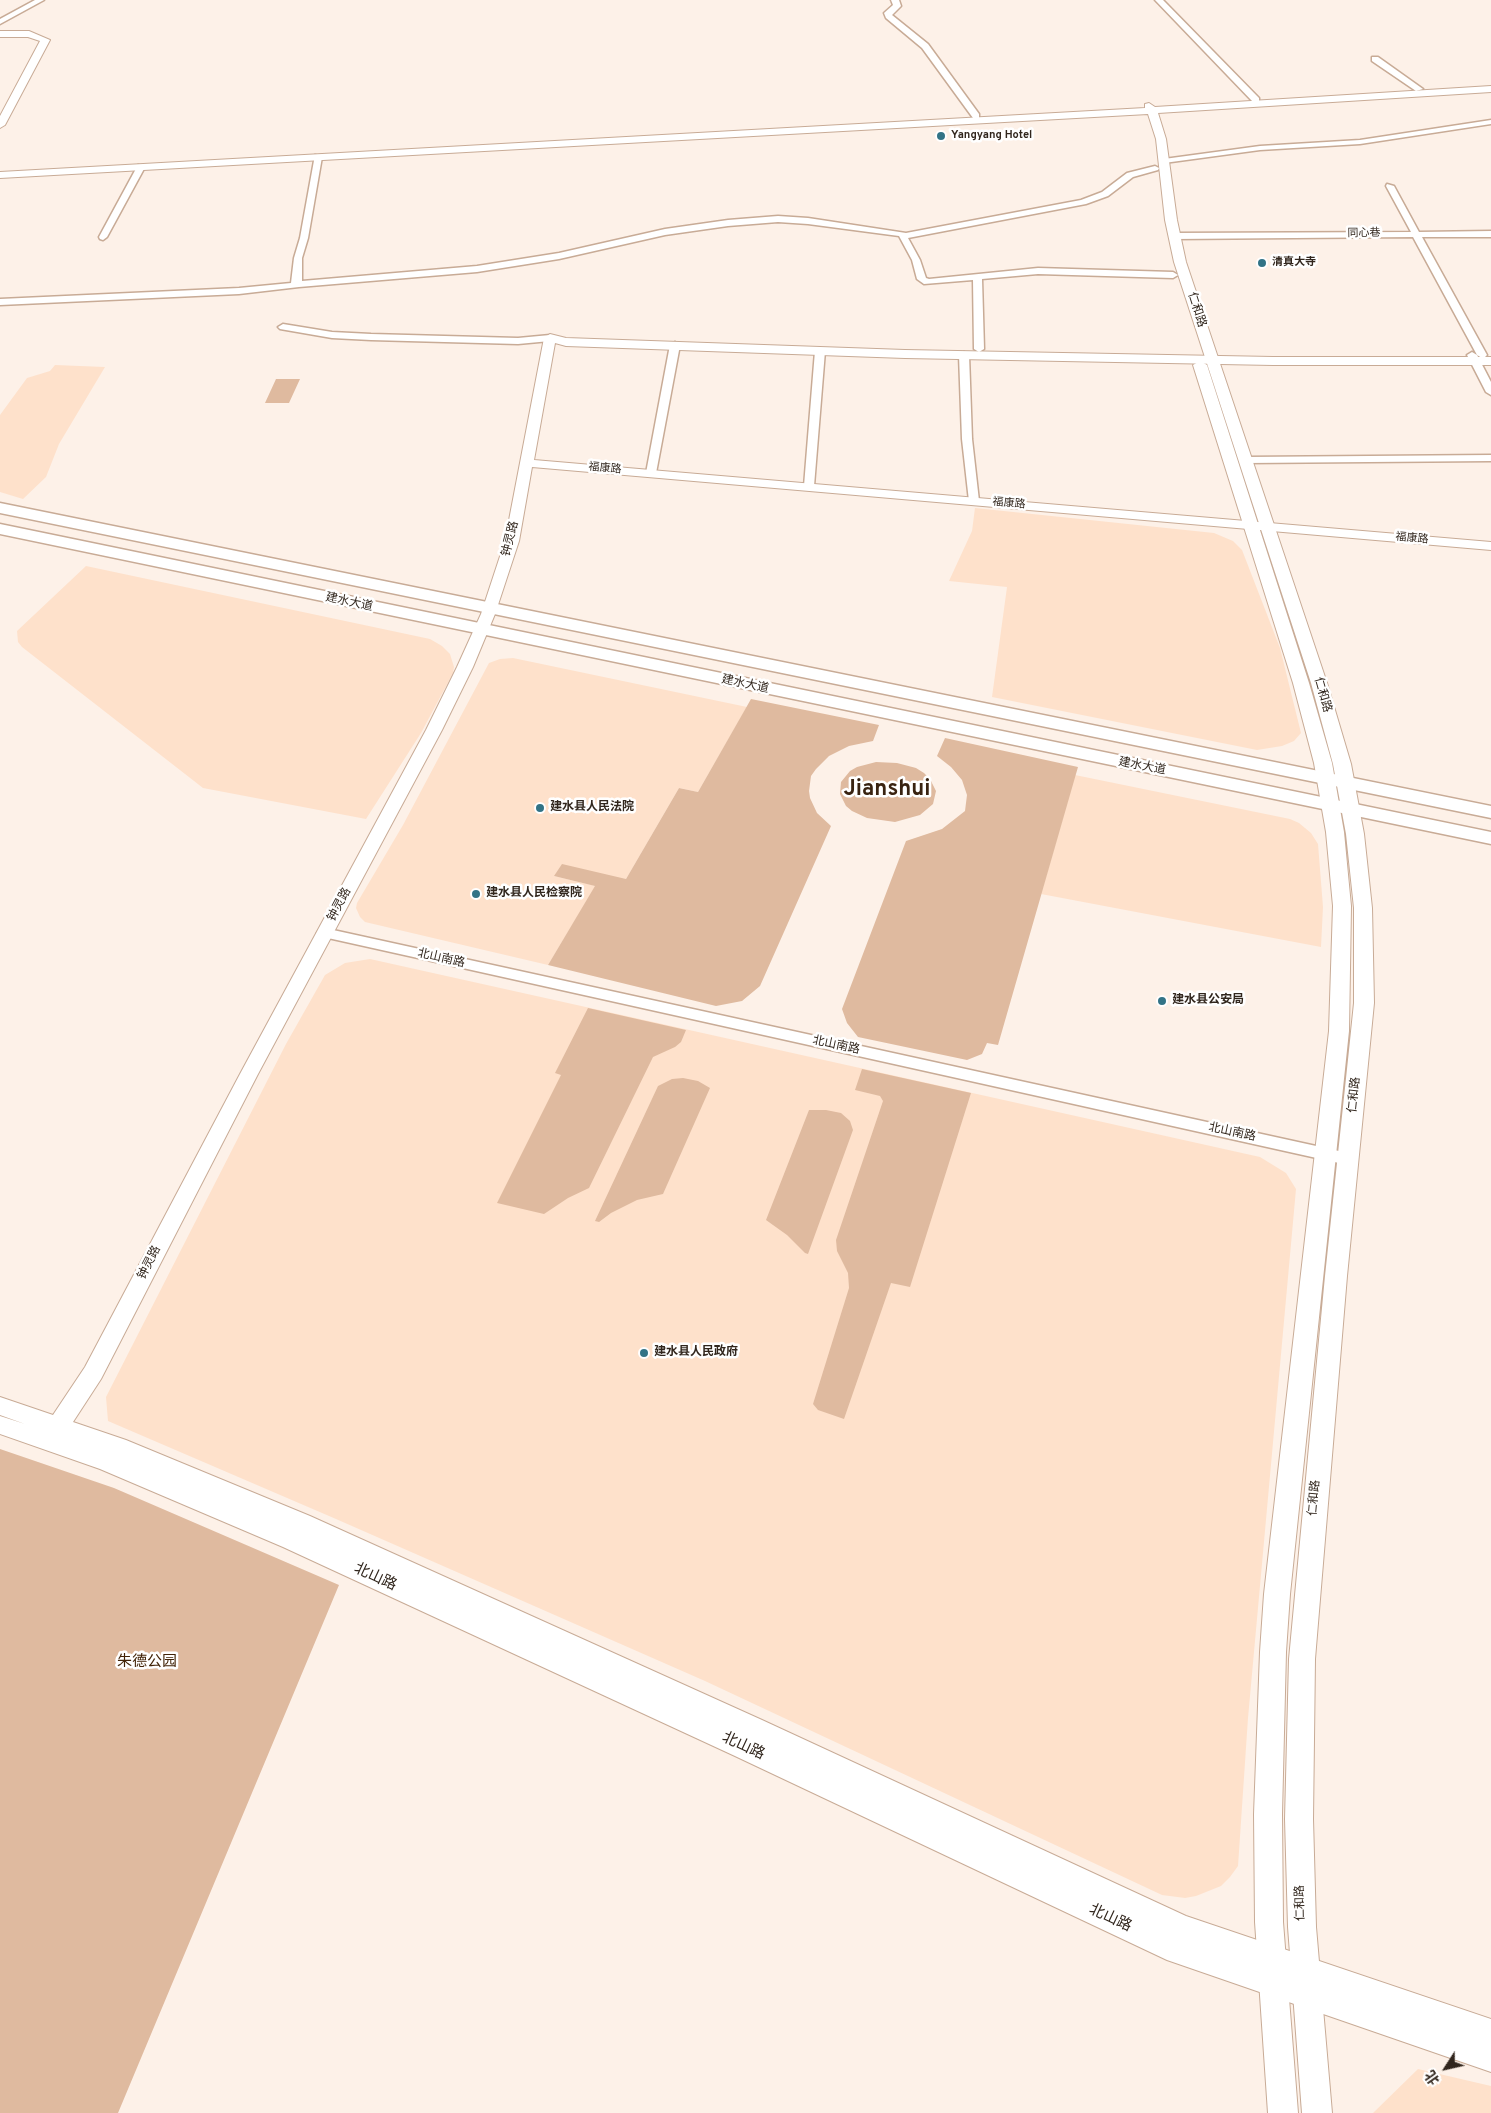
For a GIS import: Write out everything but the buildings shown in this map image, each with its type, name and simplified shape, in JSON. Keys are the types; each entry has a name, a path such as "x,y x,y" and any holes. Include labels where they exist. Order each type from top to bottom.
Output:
{"main road":[{"path":"1258,102 1491,85"},
{"path":"0,171 1491,89"},
{"path":"0,175 976,116 1145,108"},
{"name":"仁和路","path":"1145,108 1151,138 1160,165 1180,262 1205,356 1260,526 1301,683 1336,781 1351,809 1360,870 1364,939 1362,1028 1306,1591 1302,1659 1299,1819 1302,1927 1317,2113"},
{"name":"仁和路","path":"1160,165 1162,233 1173,275 1247,460 1260,526"},
{"name":"建水大道","path":"0,508 1491,812"},
{"name":"建水大道","path":"0,529 1491,838"},
{"name":"仁和路","path":"1283,2113 1269,1922 1268,1814 1274,1633 1339,1032 1343,936 1339,868 1331,805 1336,781"}],"street":[{"path":"0,22 40,0"},
{"path":"895,0 897,7 888,13 889,16 925,46 976,116"},
{"path":"1159,0 1258,102"},
{"path":"0,34 30,34 45,40 0,125"},
{"path":"1374,59 1419,90"},
{"path":"903,236 1083,202 1105,194 1130,174 1160,165 1260,148 1360,142 1491,122"},
{"path":"1478,124 1491,130"},
{"path":"297,284 298,258 306,228 318,157"},
{"path":"103,238 141,167"},
{"path":"1390,186 1482,358 1491,392"},
{"path":"0,302 239,291 293,286 297,284 477,270 559,256 665,232 749,221 791,220 902,234 916,260 923,280 927,282 1038,271 1173,275"},
{"name":"同心巷","path":"1174,236 1491,234"},
{"path":"977,276 979,349"},
{"path":"283,327 332,335 518,341 568,336 1205,356"},
{"path":"550,338 566,342 964,355 1482,358"},
{"name":"钟灵路","path":"53,1433 93,1374 324,933 434,730 481,630 512,541 550,338"},
{"path":"651,473 675,346"},
{"path":"809,486 820,351"},
{"path":"964,355 967,439 974,501"},
{"path":"1247,460 1491,458"},
{"name":"福康路","path":"527,463 1491,546"},
{"name":"北山南路","path":"324,933 1348,1159"},
{"name":"北山路","path":"0,1406 107,1462 291,1540 735,1743 1177,1950 1491,2058"},
{"name":"北山路","path":"0,1425 53,1433 118,1447 302,1523 753,1728 1182,1928 1491,2033"}],"shaded area":[{"path":"55,365 105,367 59,444 46,477 23,499 0,492 0,415 27,378 50,371"},
{"path":"975,508 1214,533 1233,541 1242,550 1280,648 1301,733 1294,741 1282,746 1257,750 992,697 1007,587 949,581 972,531"},
{"path":"86,566 430,639 442,646 450,654 454,667 453,673 421,733 366,819 203,788 18,642 17,631"},
{"path":"513,658 747,707 698,792 679,788 626,879 554,876 596,886 548,965 365,922 360,917 356,908 357,903 403,825 489,663 500,659"},
{"path":"1075,775 1290,819 1299,823 1311,833 1318,844 1323,907 1321,947 1041,894"},
{"path":"370,959 1260,1157 1286,1173 1296,1189 1248,1718 1238,1866 1221,1886 1196,1896 1185,1898 1162,1895 705,1681 108,1421 106,1397 286,1044 325,975 345,963"},
{"path":"1418,2069 1491,2086 1491,2113 1373,2113"}],"green space":[{"path":"276,379 300,379 289,403 265,403"},
{"path":"751,699 879,725 873,741 849,746 829,756 811,776 810,798 817,813 831,826 760,986 742,1001 716,1006 548,965 595,886 554,876 562,864 626,879 679,788 698,792"},
{"path":"945,738 1078,767 998,1045 987,1043 982,1054 967,1060 858,1037 847,1023 842,1009 906,841 942,829 965,811 967,795 962,780 951,767 937,756"},
{"path":"876,762 897,763 916,768 924,773 930,779 936,791 933,804 920,815 895,822 867,818 852,811 846,806 840,794 841,782 850,771 857,767"},
{"path":"588,1008 686,1030 681,1042 675,1047 653,1057 589,1188 568,1198 544,1214 497,1203 561,1075 555,1073"},
{"path":"862,1069 971,1093 910,1287 891,1283 844,1419 818,1410 813,1404 849,1288 848,1273 837,1251 836,1240 883,1101 880,1096 855,1090"},
{"path":"683,1078 698,1081 710,1088 663,1194 637,1200 611,1213 599,1222 595,1221 658,1086 672,1079"},
{"path":"809,1110 826,1110 841,1113 850,1121 853,1130 808,1254 787,1235 766,1220"},
{"name":"朱德公园","path":"0,1449 114,1488 339,1585 118,2113 0,2113"}],"place":[{"name":"Yangyang Hotel","path":"941,136"},
{"name":"清真大寺","path":"1262,263"},
{"name":"建水县人民法院","path":"540,808"},
{"name":"建水县人民检察院","path":"476,894"},
{"name":"建水县公安局","path":"1162,1001"},
{"name":"建水县人民政府","path":"644,1353"}],"district":[{"name":"Jianshui","path":"887,791"}]}
